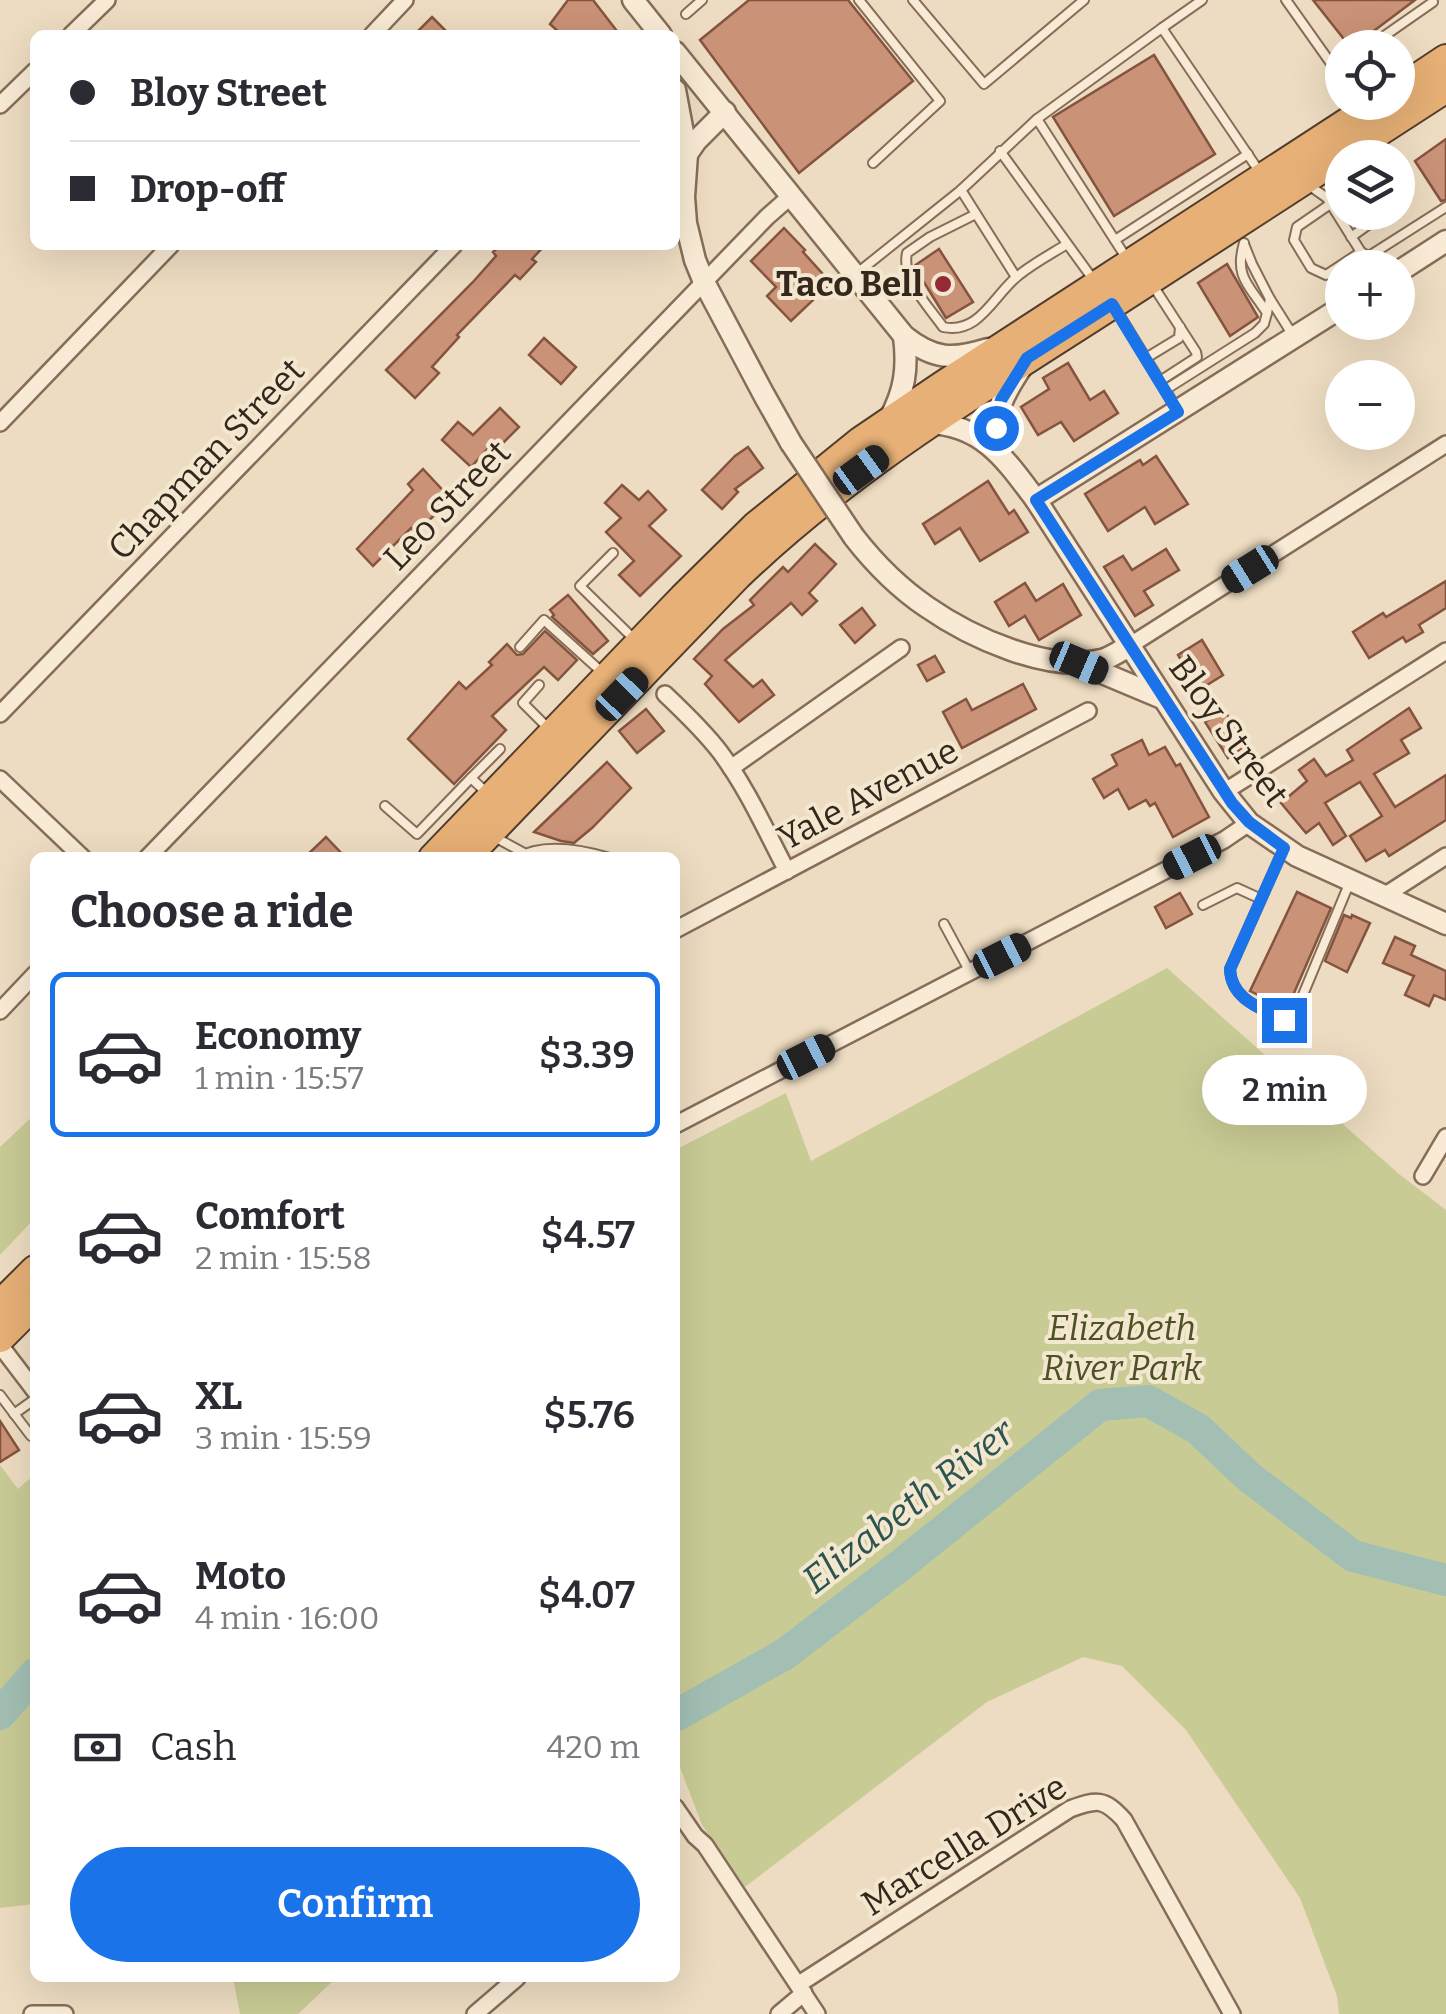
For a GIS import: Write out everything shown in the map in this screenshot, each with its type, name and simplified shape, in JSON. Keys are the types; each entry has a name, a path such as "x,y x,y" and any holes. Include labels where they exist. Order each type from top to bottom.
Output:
{"highway":[{"path":"1415,79 1446,59"},
{"path":"1132,261 1240,233 1302,181 1446,88"},
{"path":"438,851 482,788 554,733 756,526 808,482 888,422 1020,349 1105,295 1132,261 1256,166 1340,120"},
{"path":"438,851 489,833 760,554 847,481 929,423 1020,349"},
{"path":"0,1306 30,1275"},
{"path":"0,1342 30,1309"}],"street":[{"path":"80,0 92,14"},
{"path":"76,30 107,0"},
{"path":"377,30 405,0"},
{"path":"633,0 657,30"},
{"path":"680,58 904,336 928,353 949,357 1020,349 998,410 996,428 1001,455"},
{"path":"0,105 30,76"},
{"path":"687,154 725,112"},
{"name":"Bloy Street","path":"680,117 687,154 686,223 704,282 792,443 854,537 895,581 928,608 993,642 1049,660 1079,663 1107,658 1129,646"},
{"name":"Leo Street","path":"154,852 792,195"},
{"path":"1415,261 1446,241"},
{"path":"0,423 165,250"},
{"name":"Chapman Street","path":"0,714 449,250"},
{"path":"1036,500 1325,318"},
{"path":"888,422 905,385 904,336"},
{"name":"Bloy Street","path":"929,423 969,431 1001,455 1036,500 1224,792 1249,822 1284,848 1446,924"},
{"path":"1129,646 1446,444"},
{"path":"731,768 901,648"},
{"path":"1224,792 1446,651"},
{"path":"1079,663 1162,698"},
{"path":"665,694 702,730 731,768 787,871"},
{"name":"Yale Avenue","path":"680,927 1088,711"},
{"path":"0,779 77,852"},
{"path":"680,1122 1224,840 1249,822"},
{"path":"1384,896 1446,856"},
{"path":"0,1011 30,979"},
{"path":"1423,1176 1446,1137"},
{"path":"0,1342 30,1384"},
{"name":"Marcella Drive","path":"801,1988 1070,1809 1093,1801 1110,1805 1124,1820 1232,2014"},
{"path":"680,1814 817,2014"},
{"path":"680,1840 695,1836"},
{"path":"475,2014 512,1982"},
{"path":"779,2014 801,1988"},
{"path":"32,2014 64,2014"}],"lane":[{"path":"686,14 702,0"},
{"path":"859,0 940,101 873,163"},
{"path":"913,0 984,84 1084,0"},
{"path":"856,274 961,190 1037,119 1202,0"},
{"path":"1286,0 1325,49"},
{"path":"1393,30 1433,2"},
{"path":"1162,28 1256,166"},
{"path":"1037,119 1196,352 1197,357 1163,386"},
{"path":"1000,151 1105,295 1178,412"},
{"path":"1302,181 1325,197"},
{"path":"961,190 1016,277"},
{"path":"1325,207 1296,227 1294,240 1311,268 1325,274"},
{"path":"1378,250 1446,207"},
{"path":"976,214 907,253 905,262 910,279 943,327 956,330 969,324 1016,277 1067,244"},
{"path":"1347,230 1360,250"},
{"path":"1351,236 1360,230"},
{"path":"1240,233 1252,264 1294,338"},
{"path":"1240,233 1241,273 1266,313"},
{"path":"1163,386 1256,332 1264,324 1270,299"},
{"path":"1146,358 1179,338 1180,327"},
{"path":"613,552 580,586 639,644"},
{"path":"520,647 544,620 608,677"},
{"path":"540,685 523,703 554,733"},
{"path":"482,788 500,749"},
{"path":"385,806 438,851"},
{"path":"489,833 517,852"},
{"path":"1284,848 1230,969 1230,982 1245,1000 1284,1020 1295,1014 1350,881"},
{"path":"542,852 579,852"},
{"path":"1203,905 1237,888 1261,899"},
{"path":"944,924 970,972"},
{"path":"0,1395 30,1435"},
{"path":"14,1414 30,1403"}],"green space":[{"name":"Elizabeth River Park","path":"1167,968 1399,1174 1446,1210 1446,2014 1339,2014 1337,1996 1300,1898 1186,1730 1122,1666 1083,1657 987,1702 745,1887 702,1825 680,1767 680,1147 786,1093 811,1161"},
{"path":"30,1119 30,1223 0,1255 0,1147"},
{"path":"0,1465 18,1489 30,1478 30,1905 0,1908"},
{"path":"234,1982 332,1982 298,2014 240,2014"}],"building":[{"path":"568,0 593,0 616,30 557,30 550,24"},
{"path":"749,0 848,0 913,81 799,173 700,40"},
{"path":"1313,0 1415,0 1375,30 1337,30"},
{"path":"432,17 445,30 419,30"},
{"path":"1154,55 1215,154 1114,216 1053,117"},
{"path":"1446,139 1446,200 1441,201 1415,161"},
{"path":"784,228 831,283 791,321 767,296 776,287 751,261"},
{"name":"Taco Bell","path":"939,249 973,302 946,318 914,266"},
{"path":"540,250 532,259 536,262 520,279 515,275 457,335 432,367 439,373 415,398 386,370 473,282 496,256 493,252"},
{"path":"1227,264 1258,317 1230,336 1198,283"},
{"path":"544,338 576,367 561,384 529,355"},
{"path":"1068,363 1090,400 1104,391 1118,413 1074,441 1061,422 1038,435 1021,407 1049,389 1043,378"},
{"path":"500,408 519,427 497,449 492,444 471,467 442,440 458,422 473,435"},
{"path":"748,447 763,468 735,489 738,492 722,509 702,490"},
{"path":"1156,456 1188,504 1155,524 1145,507 1108,531 1085,494 1140,460 1143,465"},
{"path":"423,469 451,499 416,533 411,528 373,566 357,549 413,490 408,484"},
{"path":"988,481 1009,514 1014,510 1028,532 980,561 960,528 935,544 923,524"},
{"path":"622,485 639,500 648,491 666,510 649,526 681,556 640,596 619,575 634,561 606,532 621,518 605,503"},
{"path":"815,544 836,564 809,593 817,601 802,615 791,603 725,660 753,687 762,680 774,695 739,722 705,684 712,676 694,659 754,605 750,600 783,567 788,572"},
{"path":"1166,549 1179,570 1144,591 1153,605 1135,616 1104,567 1123,556 1132,570"},
{"path":"1446,581 1446,608 1419,625 1423,632 1406,642 1403,637 1369,658 1353,632"},
{"path":"1025,583 1036,601 1063,584 1081,615 1039,640 1025,616 1009,626 995,602"},
{"path":"568,595 608,641 593,654 552,617 550,610"},
{"path":"862,608 875,625 855,643 840,625"},
{"path":"545,631 577,660 558,680 544,667 492,716 506,730 454,784 408,739 459,682 466,689 492,665 489,662 507,644 517,655 523,654"},
{"path":"1202,640 1223,675 1199,690 1178,655"},
{"path":"935,656 944,672 927,681 918,665"},
{"path":"1023,684 1036,709 962,748 943,712 966,699 972,710"},
{"path":"1409,708 1421,728 1401,740 1409,753 1374,774 1395,807 1446,775 1446,820 1389,856 1385,850 1366,861 1350,836 1382,816 1360,782 1325,803 1346,836 1333,845 1319,823 1306,833 1281,803 1307,781 1299,770 1314,759 1326,776 1353,760 1347,750"},
{"path":"646,709 664,731 637,753 619,731"},
{"path":"1224,710 1247,746 1228,758 1205,722"},
{"path":"1142,740 1149,755 1165,747 1176,766 1180,764 1209,817 1173,837 1155,803 1150,806 1146,800 1129,809 1118,789 1104,798 1093,779 1117,765 1112,755"},
{"path":"607,762 631,788 592,828 574,843 534,832"},
{"path":"326,837 340,852 310,852"},
{"path":"1297,892 1331,908 1287,1009 1250,991"},
{"path":"1180,893 1192,914 1166,928 1155,907"},
{"path":"1344,915 1370,923 1347,972 1325,961"},
{"path":"1395,937 1415,946 1411,955 1446,971 1446,1000 1434,995 1429,1006 1405,995 1414,976 1383,963"},
{"path":"0,1421 19,1450 0,1462"}],"waterway":[{"name":"Elizabeth River","path":"680,1713 785,1654 1100,1405 1148,1401 1198,1429 1249,1477 1353,1556 1446,1580"},
{"name":"Elizabeth River","path":"0,1714 30,1680"}],"place":[{"name":"Taco Bell","path":"943,284"}],"route":[{"path":"996,428 1001,400 1027,358 1112,304 1178,412 1036,500 1232,803 1259,831 1284,848 1230,969 1230,982 1245,1000 1284,1020"}]}
